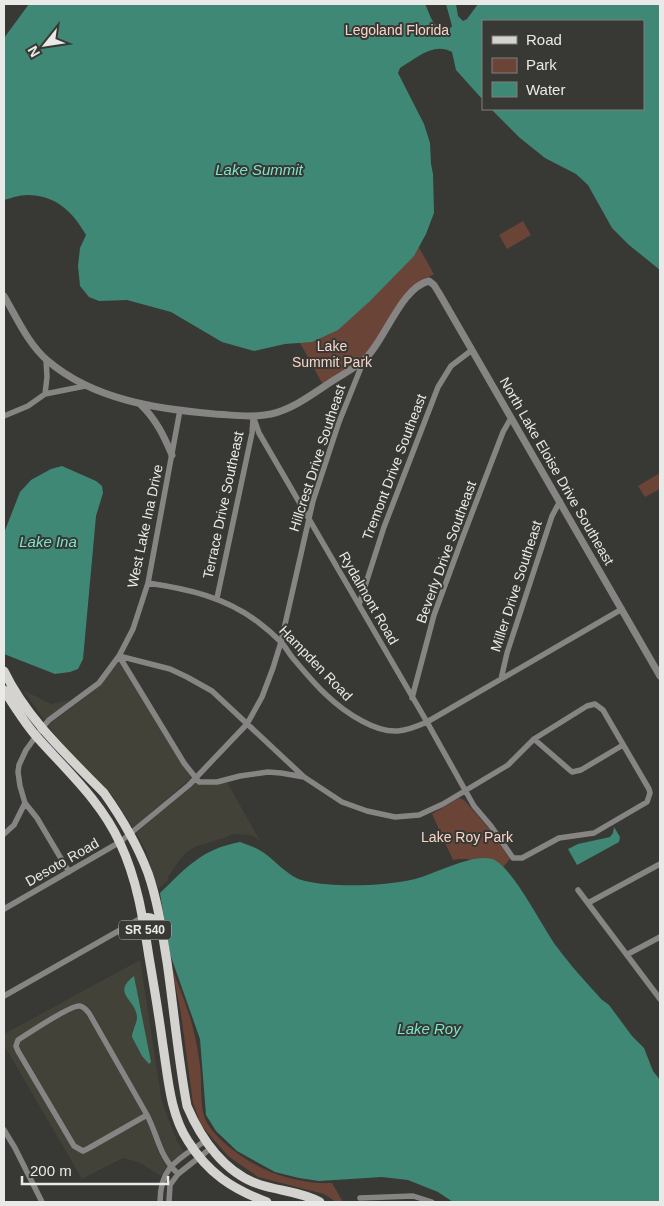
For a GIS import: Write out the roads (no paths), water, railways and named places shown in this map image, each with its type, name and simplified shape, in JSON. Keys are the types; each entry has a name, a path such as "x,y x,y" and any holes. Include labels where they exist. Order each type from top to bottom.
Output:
{"main road":[{"name":"SR 540","path":"5,674 42,728 104,792 130,834 150,881 156,899 164,946 187,1106 195,1125 208,1145 235,1172 258,1184 311,1197 320,1202"},
{"name":"SR 540","path":"4,690 36,736 75,776 96,803 120,842 134,879 143,917 170,1090 178,1120 187,1140 204,1164 223,1180 244,1194 267,1202"},
{"path":"143,917 151,918 154,922 164,946"}],"street":[{"name":"North Lake Eloise Drive Southeast","path":"364,360 409,294 418,285 429,282 434,285 660,676"},
{"path":"4,296 24,332 46,359 85,386 140,404 180,410 253,416 271,414 289,407 364,360"},
{"name":"Tremont Drive Southeast","path":"359,604 384,527 438,387 451,366 472,350"},
{"path":"45,394 47,377 46,359"},
{"name":"Hillcrest Drive Southeast","path":"130,834 195,778 247,724 262,697 281,642 313,501 339,422 364,360"},
{"path":"4,416 28,406 45,394 85,386"},
{"path":"140,404 159,427 172,455"},
{"name":"West Lake Ina Drive","path":"25,803 20,786 19,766 26,750 42,728 63,709 93,688 119,656 133,629 148,584 180,410"},
{"name":"Rydalmont Road","path":"253,416 259,433 465,791 513,858 518,860 559,838 590,834 598,831 647,802 650,793 649,789 623,745"},
{"name":"Terrace Drive Southeast","path":"217,598 252,433 253,416"},
{"name":"Beverly Drive Southeast","path":"412,698 444,586 503,432 511,418"},
{"name":"Miller Drive Southeast","path":"501,680 507,653 549,525 560,501"},
{"name":"Hampden Road","path":"148,584 174,587 217,598 246,614 281,642 326,695 344,710 356,718 386,730 404,730 427,722 622,609"},
{"path":"119,656 170,670 212,691 304,777 342,802 375,813 395,817 427,813 508,765 534,739 587,706 595,704 603,710 623,745 581,770 572,772 534,739"},
{"path":"119,656 199,782 211,782 268,772 304,777"},
{"path":"4,834 14,824 25,803 69,872"},
{"name":"Desoto Road","path":"4,909 120,842 130,834"},
{"path":"588,903 660,864"},
{"path":"578,890 660,999"},
{"path":"4,996 143,917"},
{"path":"628,954 660,936"},
{"path":"147,1115 83,1151 78,1149 74,1146 18,1051 16,1046 18,1040 70,1009 80,1006 84,1007 147,1115 156,1134 161,1151 170,1167 178,1174"},
{"path":"4,1130 42,1202"},
{"path":"160,1202 160,1191 165,1172 194,1149 208,1145"},
{"path":"169,1202 170,1185 178,1174 199,1157 208,1145"},
{"path":"360,1198 388,1196 405,1200 413,1196 432,1202"}],"water":[{"name":"Lake Summit","path":"29,4 425,4 435,24 448,31 452,26 446,4 456,4 458,16 463,21 467,19 478,4 660,4 660,270 629,245 612,228 588,185 576,174 545,158 520,138 492,110 644,110 644,20 482,20 482,99 456,70 452,52 445,49 425,52 400,68 398,73 424,124 430,143 434,213 426,234 414,256 370,301 338,330 312,342 285,344 254,351 222,342 171,312 127,300 99,301 89,297 80,286 78,266 80,248 86,235 69,212 47,198 37,196 18,196 4,200 4,38"},
{"name":"Lake Ina","path":"62,466 96,481 102,486 103,493 96,516 83,659 78,669 55,674 4,654 4,533 20,492 31,480 51,469"},
{"path":"614,827 620,837 619,842 577,865 568,849 578,844 610,837"},
{"name":"Lake Roy","path":"240,842 261,851 299,879 331,885 375,885 415,879 464,861 475,859 492,859 500,864 518,885 562,954 601,999 609,1005 632,1036 644,1048 653,1071 660,1080 660,1202 453,1202 438,1192 408,1180 382,1177 319,1181 299,1178 275,1172 237,1151 216,1131 206,1115 200,1039 170,954 160,893 187,867 205,854"},
{"path":"134,976 151,1062 149,1064 142,1056 132,1037 137,1017 136,1011 126,997 125,987 127,982"}],"park label":[{"name":"Legoland Florida","path":"397,30"},
{"name":"Lake Summit Park","path":"332,354"},
{"name":"Lake Roy Park","path":"467,837"}]}
